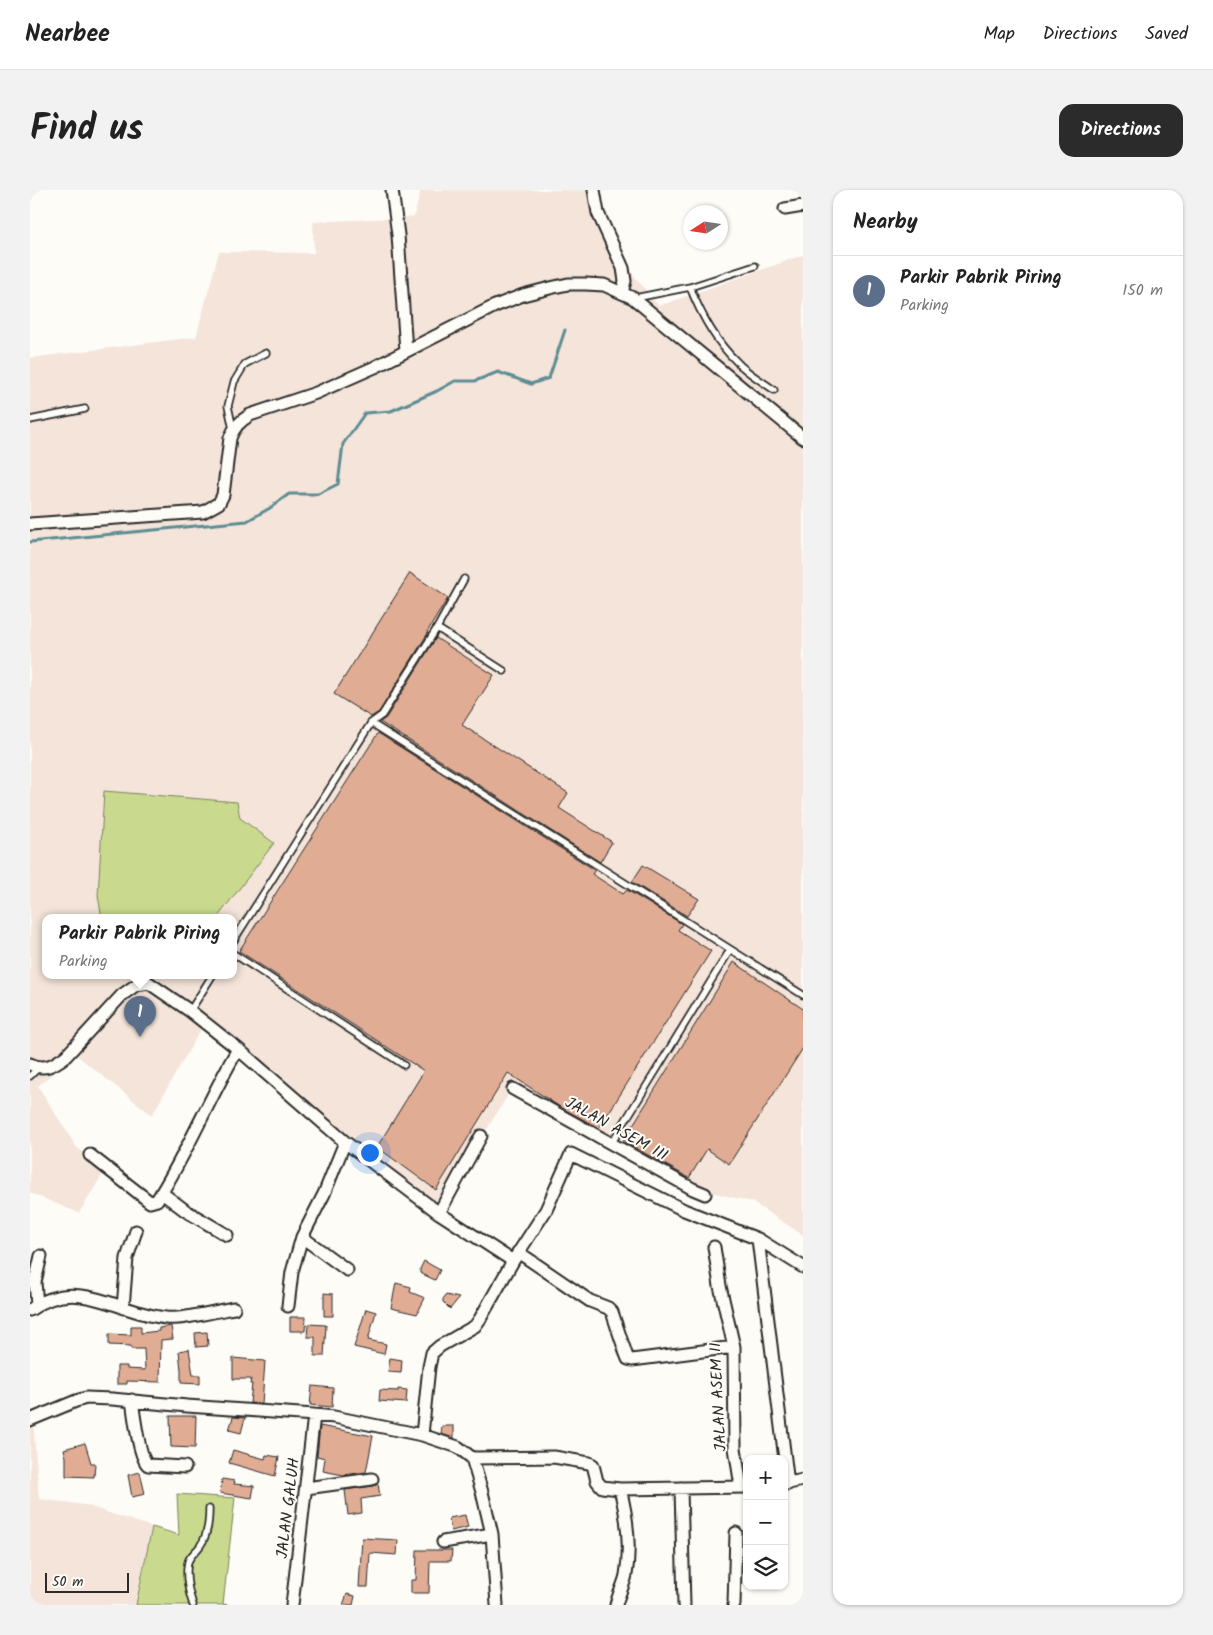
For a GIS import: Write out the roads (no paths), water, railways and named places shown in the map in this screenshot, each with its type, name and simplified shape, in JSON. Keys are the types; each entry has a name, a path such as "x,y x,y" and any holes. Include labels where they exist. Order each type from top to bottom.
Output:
{"street":[{"path":"392,190 398,236 406,351"},
{"path":"594,190 598,213 623,268 625,280 622,293"},
{"path":"785,209 803,206"},
{"path":"30,524 203,512 219,503 223,495 230,438 240,421 250,415 316,393 375,367 495,306 523,295 559,286 604,285 633,298 803,438"},
{"path":"32,1069 50,1066 66,1056 122,994 136,984 149,983 190,1011 238,1049 345,1142 438,1213 590,1301 608,1308 615,1317 628,1358 632,1360 734,1347"},
{"path":"90,1155 150,1202 157,1200 182,1158 225,1071 238,1049"},
{"name":"JALAN ASEM III","path":"513,1089 693,1190 705,1194"},
{"path":"438,1213 481,1136"},
{"path":"288,1306 292,1272 302,1237 324,1194 345,1142"},
{"path":"422,1435 432,1353 440,1346 475,1326 515,1257 546,1210 571,1154 684,1210 758,1239 803,1267"},
{"path":"162,1192 186,1211 227,1235"},
{"path":"123,1308 127,1258 136,1231"},
{"path":"302,1237 347,1270"},
{"path":"758,1239 783,1455"},
{"name":"JALAN ASEM II","path":"714,1247 720,1286 734,1347 735,1448 743,1483"},
{"path":"34,1307 35,1282 41,1256"},
{"path":"34,1307 53,1297 78,1295 168,1318 234,1308"},
{"path":"30,1420 86,1398 132,1400 334,1417 422,1435 458,1447 472,1458 482,1492 492,1534 497,1605"},
{"path":"132,1400 144,1462 148,1465 185,1467"},
{"name":"JALAN GALUH","path":"292,1605 314,1415"},
{"path":"472,1458 554,1457 581,1461 592,1465 597,1481 602,1487 620,1489 743,1487"},
{"path":"306,1488 372,1479"},
{"path":"788,1484 803,1480"},
{"path":"681,1488 684,1605"},
{"path":"616,1605 626,1576 627,1551 624,1506 620,1489"},
{"path":"734,1605 736,1533"},
{"path":"443,1542 492,1534"}],"lane":[{"path":"633,298 690,287 755,266"},
{"path":"690,287 701,314 714,335 737,363 774,390"},
{"path":"234,429 228,406 234,382 245,364 266,352"},
{"path":"30,420 85,409"},
{"path":"237,935 371,723 382,715 437,628 464,579"},
{"path":"437,628 504,670"},
{"path":"371,723 803,995"},
{"path":"611,1144 730,950"},
{"path":"237,956 404,1065"},
{"path":"190,1011 210,979"},
{"path":"193,1605 188,1581 188,1562 201,1546 208,1530 209,1508"}],"waterway":[{"path":"30,542 247,521 270,508 289,494 318,494 338,484 343,444 365,413 391,411 455,381 475,381 498,372 531,384 549,378 565,330"}],"place":[{"name":"Parkir Pabrik Piring","path":"140,1037"}]}
